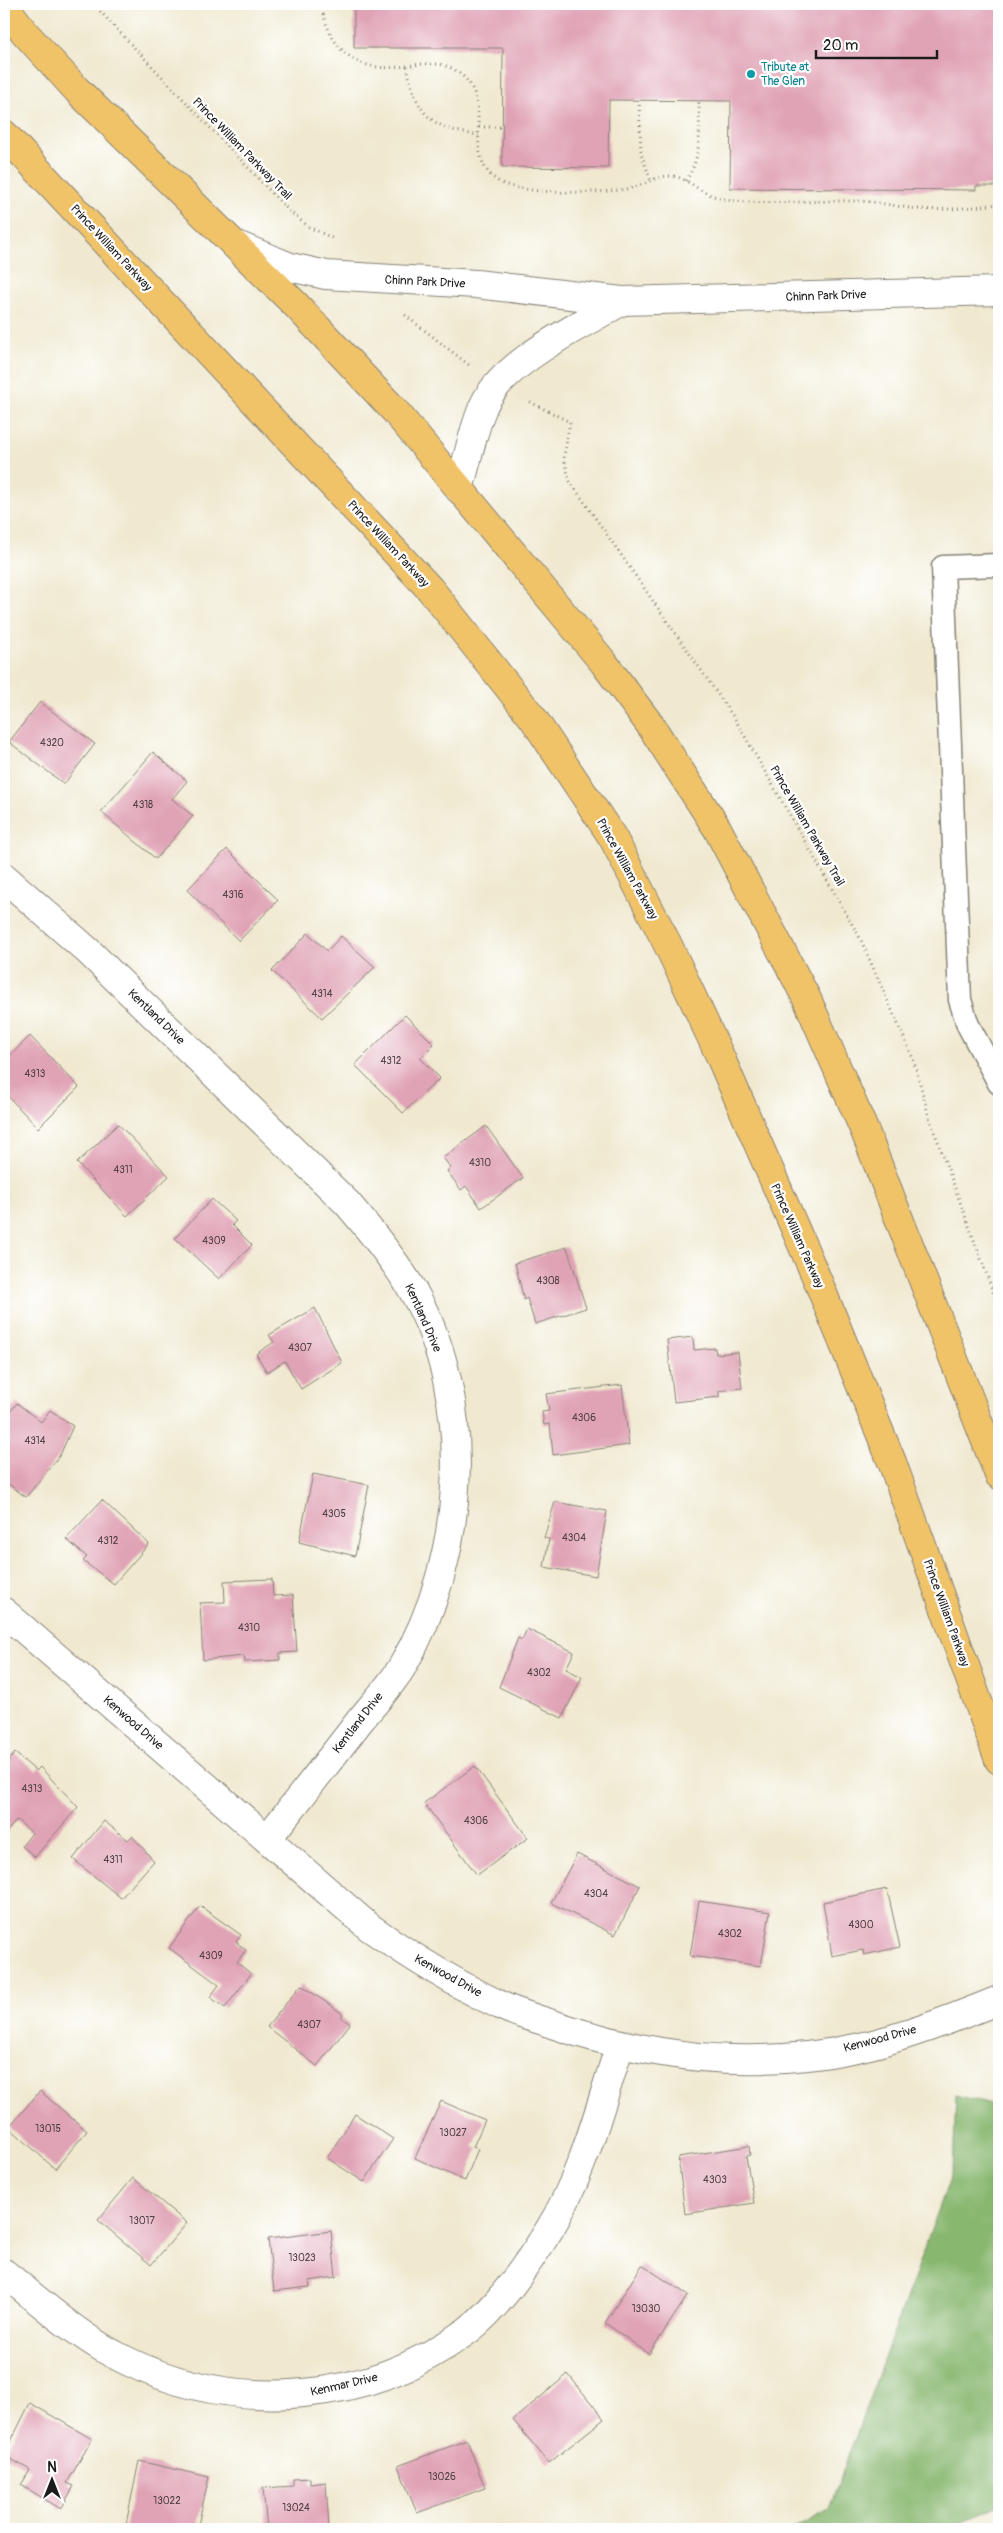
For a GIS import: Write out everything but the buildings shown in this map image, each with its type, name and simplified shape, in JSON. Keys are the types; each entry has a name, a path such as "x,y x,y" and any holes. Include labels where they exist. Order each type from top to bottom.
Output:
{"highway":[{"path":"4,5 25,33 77,90 296,305 395,411 616,679 651,726 717,828 807,999 866,1134 992,1437 999,1476"},
{"name":"Prince William Parkway","path":"4,134 430,589 533,718 613,838 668,945 715,1046 817,1279 892,1462 999,1760"}],"street":[{"name":"Chinn Park Drive","path":"232,243 290,267 326,276 476,284 622,301 999,291"},
{"name":"Chinn Park Drive","path":"459,488 483,406 498,383 526,358 622,301"},
{"name":"Kentland Drive","path":"4,877 88,951 347,1203 379,1240 413,1292 438,1348 450,1397 456,1461 453,1511 441,1574 424,1622 402,1668 267,1839"},
{"name":"Kenwood Drive","path":"4,1612 369,1927 421,1963 504,2007 620,2045 700,2058 778,2060 857,2048 921,2028 999,2000"},
{"name":"Kenmar Drive","path":"4,2274 88,2339 126,2361 166,2378 209,2389 263,2396 307,2394 372,2380 422,2360 468,2330 514,2283 550,2229 573,2182 620,2045"}],"lane":[{"path":"999,565 943,567 960,1000 968,1025 999,1083"}],"path":[{"name":"Prince William Parkway Trail","path":"94,4 290,212 309,227 336,238"},
{"path":"321,4 329,31 344,54 360,62 375,66 441,64 453,69 466,79 474,90 477,99 480,151 487,169 497,180 515,188 606,191 627,189 668,176 686,181 709,195 737,201 855,201 926,209 999,204"},
{"path":"407,66 413,93 426,116 441,126 479,135"},
{"path":"639,100 640,154 651,181"},
{"path":"686,181 697,163 699,151 699,100"},
{"path":"479,127 502,127"},
{"path":"403,310 416,325 474,369"},
{"name":"Prince William Parkway Trail","path":"534,405 570,422 564,456 566,472 573,487 735,719 860,938 913,1058 930,1120 999,1308"}],"green space":[{"path":"956,2095 999,2106 999,2506 947,2529 792,2529 829,2509 953,2170"}],"place":[{"name":"Tribute at The Glen","path":"751,74"}]}
